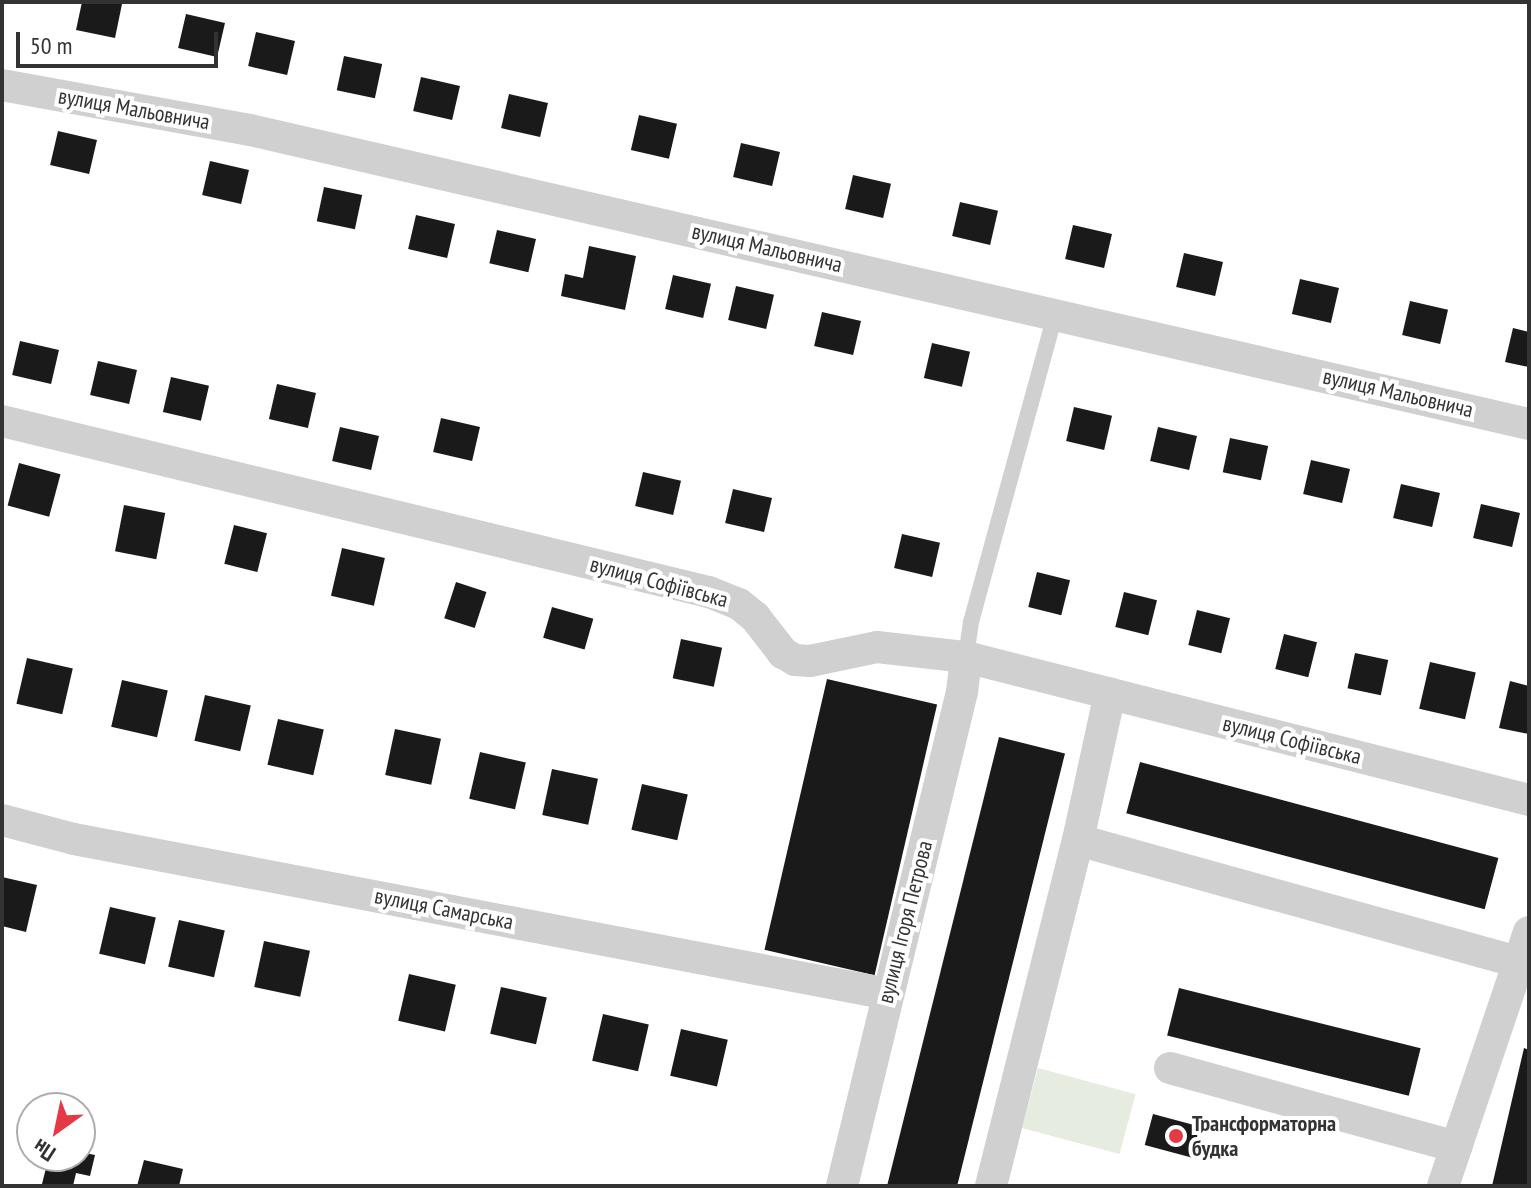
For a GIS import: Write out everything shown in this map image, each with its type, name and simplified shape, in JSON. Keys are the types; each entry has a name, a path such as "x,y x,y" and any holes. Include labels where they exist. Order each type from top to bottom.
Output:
{"street":[{"name":"вулиця Мальовнича","path":"2,85 250,130 1529,424"},
{"name":"вулиця Софіївська","path":"2,421 709,592 739,604 755,617 783,653 795,660 820,660 877,647 966,657 1529,800"},
{"name":"вулиця Ігоря Петрова","path":"842,1186 962,692 966,657"},
{"path":"991,1186 1078,840 1110,693"},
{"name":"вулиця Самарська","path":"2,820 74,839 888,994"},
{"path":"1078,840 1519,962"},
{"path":"1443,1186 1529,932"},
{"path":"1170,1068 1456,1147"}],"lane":[{"path":"966,657 971,622 1055,315"}],"shaded area":[{"path":"1038,1068 1136,1094 1120,1154 1022,1128"}],"building":[{"path":"82,2 122,4 115,38 76,30"},
{"path":"186,14 225,23 217,57 178,48"},
{"path":"256,32 295,41 287,75 248,66"},
{"path":"344,56 382,64 375,98 337,90"},
{"path":"421,77 460,86 452,120 413,111"},
{"path":"509,94 548,103 540,137 501,128"},
{"path":"639,115 677,124 669,159 631,150"},
{"path":"58,131 97,140 89,174 50,165"},
{"path":"741,143 780,152 772,186 733,177"},
{"path":"210,161 249,170 241,204 202,195"},
{"path":"853,175 891,184 883,218 845,209"},
{"path":"324,187 362,195 355,229 317,221"},
{"path":"960,202 998,211 990,245 952,236"},
{"path":"416,215 455,224 447,258 408,249"},
{"path":"1073,225 1112,234 1104,268 1065,259"},
{"path":"497,230 536,239 528,272 489,263"},
{"path":"589,246 636,256 625,310 561,296 565,274 583,278"},
{"path":"1184,253 1223,262 1215,296 1176,287"},
{"path":"673,275 711,284 703,318 665,309"},
{"path":"1300,279 1339,288 1331,323 1292,314"},
{"path":"736,286 774,295 766,329 728,320"},
{"path":"1410,301 1448,310 1440,344 1402,335"},
{"path":"822,312 861,321 853,355 814,346"},
{"path":"1513,328 1529,332 1529,367 1505,362"},
{"path":"20,341 59,350 51,384 12,375"},
{"path":"932,343 970,352 962,387 924,378"},
{"path":"98,361 137,370 129,404 90,395"},
{"path":"171,377 209,386 201,421 163,412"},
{"path":"277,384 316,393 308,428 269,419"},
{"path":"1074,407 1112,416 1104,450 1066,441"},
{"path":"441,418 480,427 472,461 433,452"},
{"path":"340,427 379,436 371,470 332,461"},
{"path":"1158,427 1197,436 1189,470 1150,461"},
{"path":"1230,438 1268,446 1261,480 1223,472"},
{"path":"1311,460 1350,469 1342,503 1303,494"},
{"path":"19,463 61,474 49,517 8,506"},
{"path":"643,472 681,481 673,515 635,506"},
{"path":"1401,484 1440,493 1432,527 1393,518"},
{"path":"733,489 772,498 764,532 725,523"},
{"path":"1481,504 1520,513 1512,547 1473,538"},
{"path":"124,505 165,513 156,559 115,551"},
{"path":"234,525 267,533 257,572 224,564"},
{"path":"902,534 940,543 932,577 894,568"},
{"path":"342,548 385,558 374,606 331,596"},
{"path":"1037,572 1070,580 1061,615 1028,607"},
{"path":"456,582 486,592 475,628 444,618"},
{"path":"1124,592 1157,600 1148,635 1115,627"},
{"path":"552,607 593,619 585,650 543,638"},
{"path":"1197,610 1230,618 1221,653 1188,645"},
{"path":"1284,634 1317,642 1308,677 1275,669"},
{"path":"681,639 722,648 714,687 673,678"},
{"path":"1355,653 1388,660 1381,695 1348,688"},
{"path":"27,658 73,669 62,714 16,704"},
{"path":"1430,662 1476,673 1465,719 1419,709"},
{"path":"827,679 937,704 875,975 764,950"},
{"path":"122,680 168,691 157,737 111,727"},
{"path":"1510,681 1529,686 1529,734 1499,728"},
{"path":"205,695 251,706 240,751 194,741"},
{"path":"278,719 324,730 313,775 267,765"},
{"path":"395,729 441,739 431,785 385,775"},
{"path":"999,737 1065,753 957,1186 887,1184"},
{"path":"480,752 526,763 515,809 469,799"},
{"path":"1140,762 1498,858 1485,909 1126,813"},
{"path":"552,769 598,779 588,825 542,815"},
{"path":"642,784 688,795 677,840 631,830"},
{"path":"2,877 37,885 26,932 2,926"},
{"path":"110,907 156,918 145,964 99,954"},
{"path":"179,920 225,931 214,977 168,967"},
{"path":"264,941 310,951 300,997 254,987"},
{"path":"409,974 456,985 445,1032 398,1021"},
{"path":"501,987 547,998 536,1044 490,1034"},
{"path":"1179,988 1421,1048 1409,1096 1167,1036"},
{"path":"603,1014 649,1025 638,1071 592,1061"},
{"path":"681,1029 728,1040 717,1087 670,1076"},
{"path":"1524,1048 1529,1050 1529,1186 1492,1186"},
{"name":"Трансформаторна будка","path":"1153,1114 1207,1128 1199,1159 1145,1145"},
{"path":"144,1160 183,1169 179,1186 137,1186"},
{"path":"45,1172 91,1172 90,1176 76,1173 73,1186 42,1184"}],"place":[{"name":"Трансформаторна будка","path":"1176,1136"}]}
